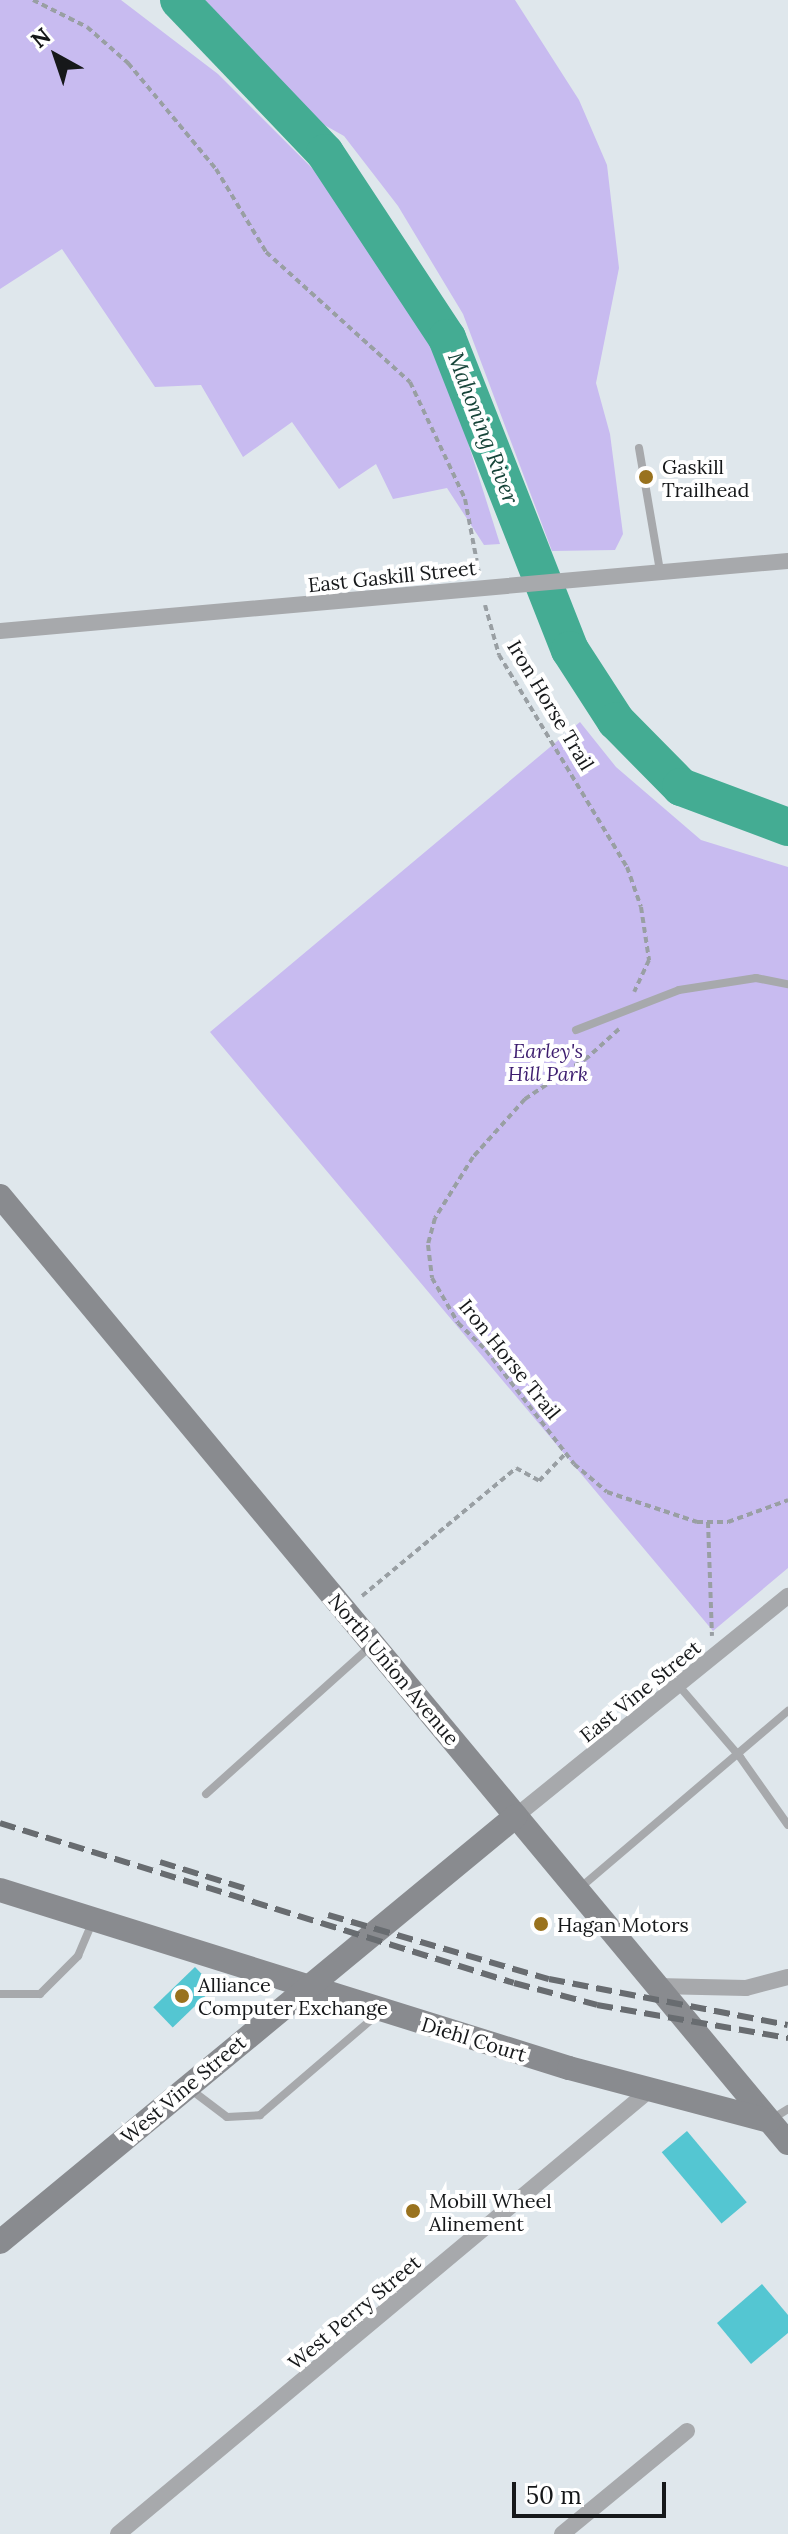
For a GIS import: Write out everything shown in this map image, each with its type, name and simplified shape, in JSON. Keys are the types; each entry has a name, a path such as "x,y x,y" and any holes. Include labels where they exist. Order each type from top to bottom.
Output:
{"main road":[{"name":"North Union Avenue","path":"0,1196 657,1986 778,2115 788,2143"},
{"name":"West Vine Street","path":"0,2242 516,1816"},
{"name":"Diehl Court","path":"0,1890 381,2011 651,2089 778,2115"}],"street":[{"name":"East Gaskill Street","path":"0,631 579,577 788,561"},
{"name":"East Vine Street","path":"516,1816 788,1596"},
{"path":"657,1986 746,1988 788,1977"},
{"name":"West Perry Street","path":"118,2534 651,2089"},
{"path":"562,2534 687,2431"}],"lane":[{"path":"639,448 660,571"},
{"path":"576,1030 679,990 756,978 788,984"},
{"path":"206,1794 373,1644"},
{"path":"679,1686 738,1754 788,1825"},
{"path":"578,1890 788,1711"},
{"path":"0,1994 40,1994 78,1956 94,1918"},
{"path":"188,2086 227,2117 260,2115 381,2011"}],"path":[{"name":"Iron Horse Trail","path":"33,0 87,27 128,63 216,169 266,252 410,382 465,499 499,655 604,822 641,907 649,960 630,1009 617,1032 588,1057 525,1099 499,1125 451,1187 428,1245 432,1278 458,1323 486,1350 566,1454 607,1492 642,1507 708,1522 761,1514 788,1500"},
{"path":"345,1610 516,1468 539,1481 566,1454"},
{"path":"708,1522 712,1659"}],"green space":[{"path":"0,0 121,0 218,74 337,193 420,316 451,389 500,544 484,545 447,488 393,499 376,464 339,489 292,422 243,457 201,385 155,387 62,249 0,289"},
{"path":"205,0 515,0 579,100 607,165 619,268 596,383 610,434 623,534 615,550 552,551 463,314 398,206 344,136 310,117"},
{"name":"Earley's Hill Park","path":"580,722 616,767 701,840 788,867 788,1568 713,1631 210,1032"}],"building":[{"name":"Alliance Computer Exchange","path":"195,1967 214,1987 173,2027 153,2007"},
{"path":"687,2131 747,2202 721,2223 662,2152"},
{"path":"762,2284 788,2315 788,2333 751,2364 717,2323"}],"waterway":[{"name":"Mahoning River","path":"179,0 325,153 447,338 570,650 616,721 681,787 788,827"}],"railway":[{"path":"0,1823 514,1983 597,2005 788,2038"},
{"path":"160,1862 244,1888"},
{"path":"328,1915 549,1979 788,2025"}],"place":[{"name":"Gaskill Trailhead","path":"646,477"},
{"name":"Hagan Motors","path":"541,1924"},
{"name":"Alliance Computer Exchange","path":"182,1996"},
{"name":"Mobill Wheel Alinement","path":"413,2211"}]}
